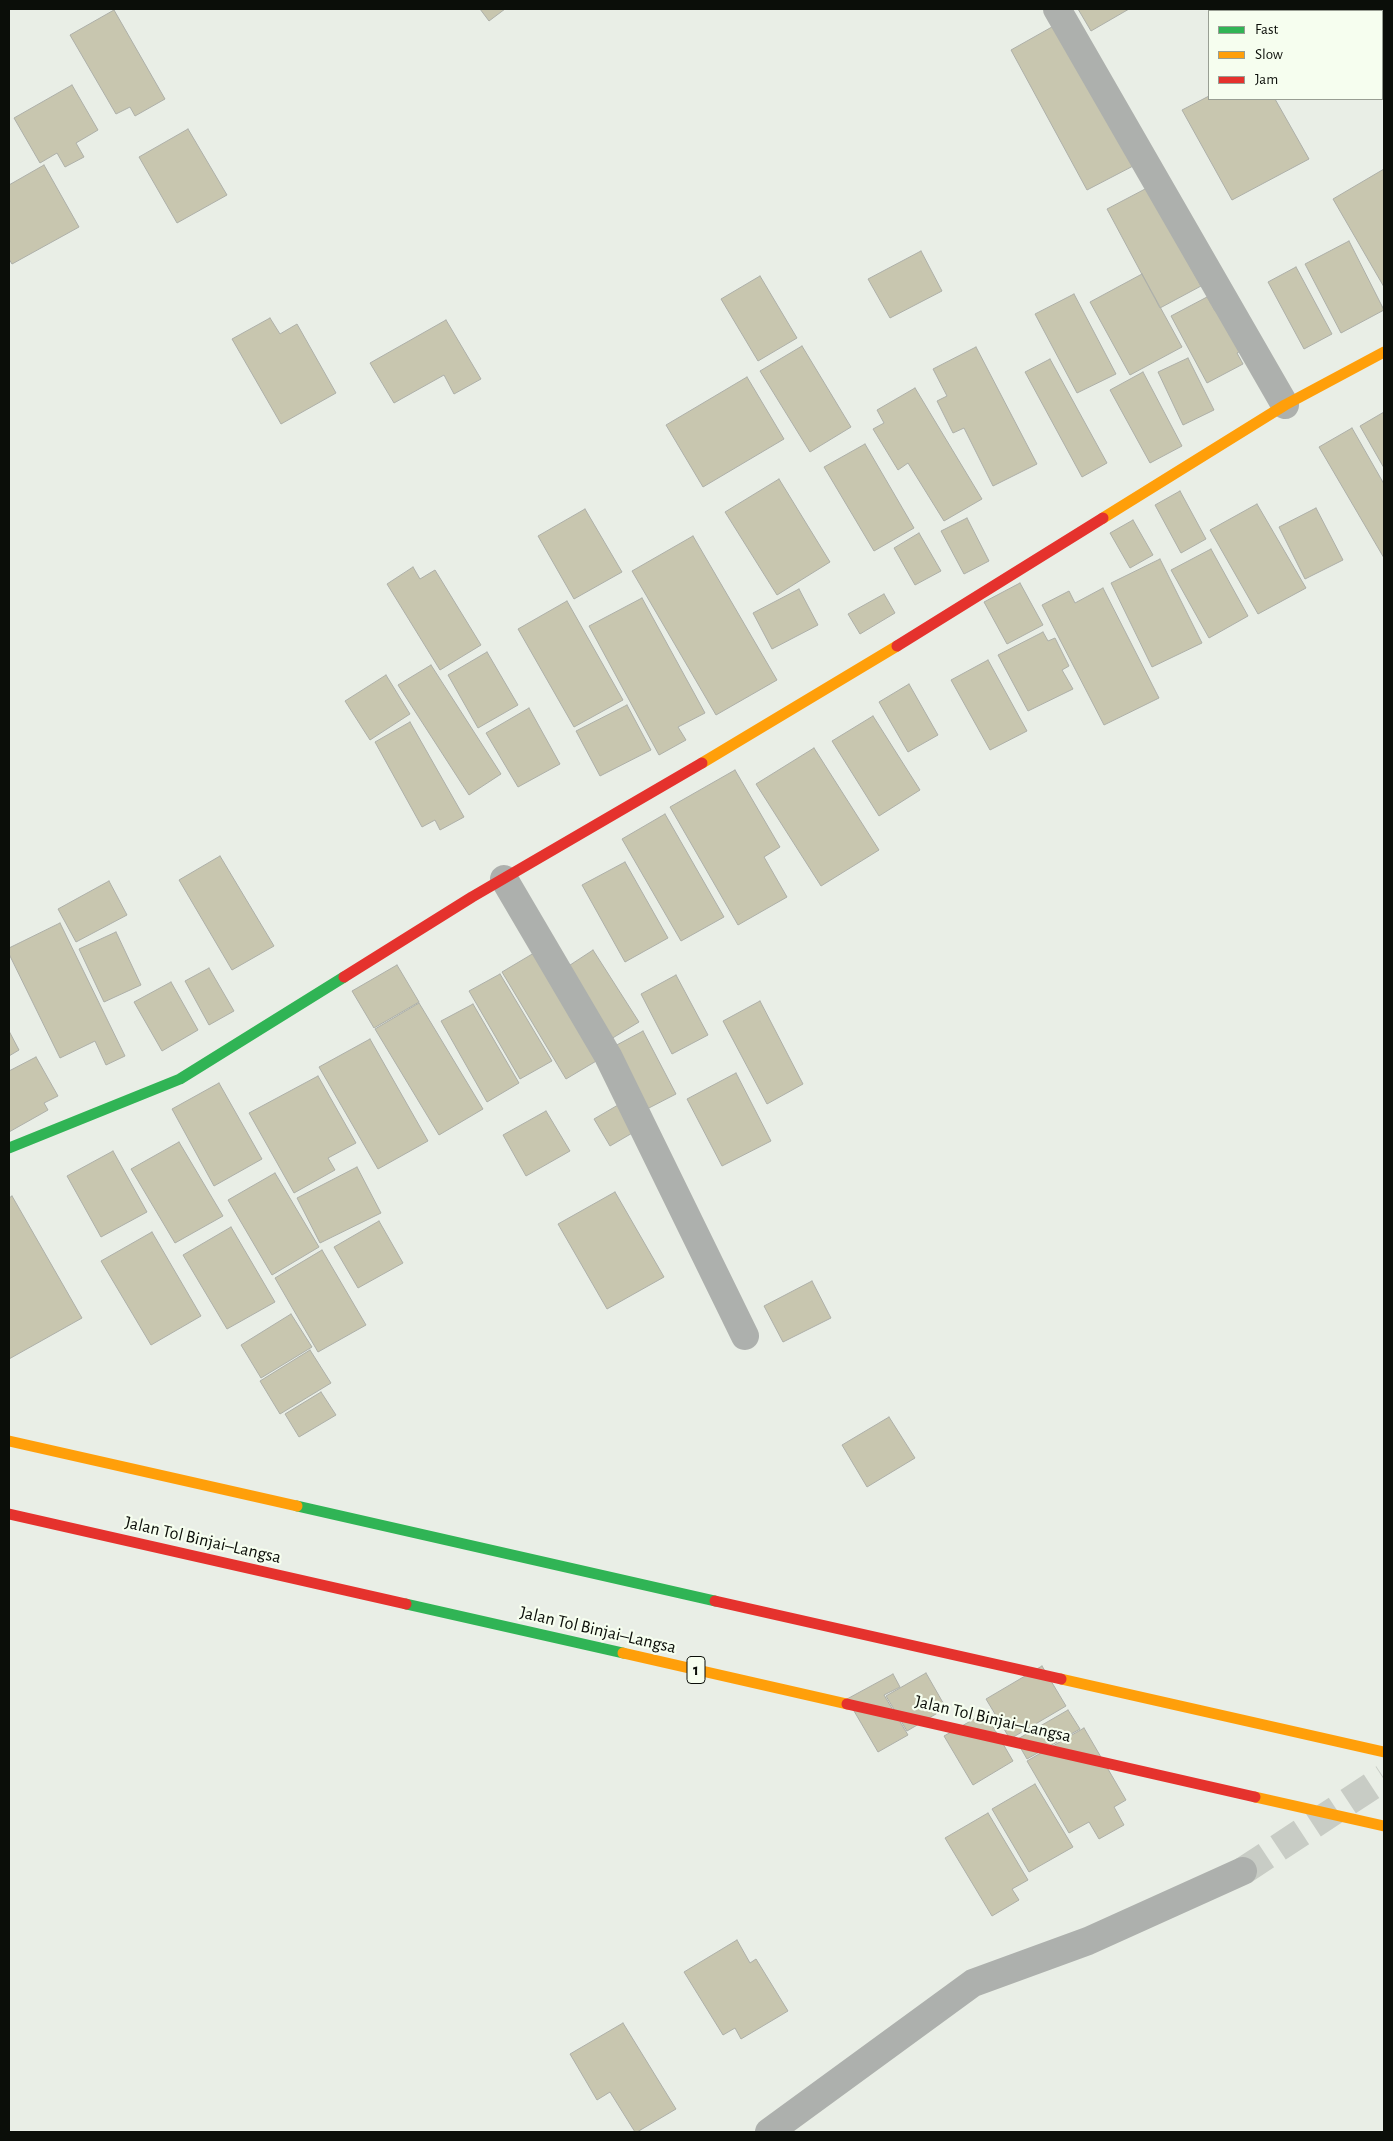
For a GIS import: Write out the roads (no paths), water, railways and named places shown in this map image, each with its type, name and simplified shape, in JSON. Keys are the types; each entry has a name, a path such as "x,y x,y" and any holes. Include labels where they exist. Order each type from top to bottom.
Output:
{"main road":[{"path":"9,1148 180,1079 472,897 841,680 1285,405 1384,352"},
{"path":"9,1441 1384,1752"},
{"name":"Jalan Tol Binjai–Langsa","path":"9,1514 1384,1826"}],"street":[{"path":"1057,9 1285,405"},
{"path":"504,879 608,1056 745,1336"},
{"path":"769,2132 973,1983 1088,1941 1243,1871"}],"tunnel":[{"path":"1243,1871 1384,1778"}]}
